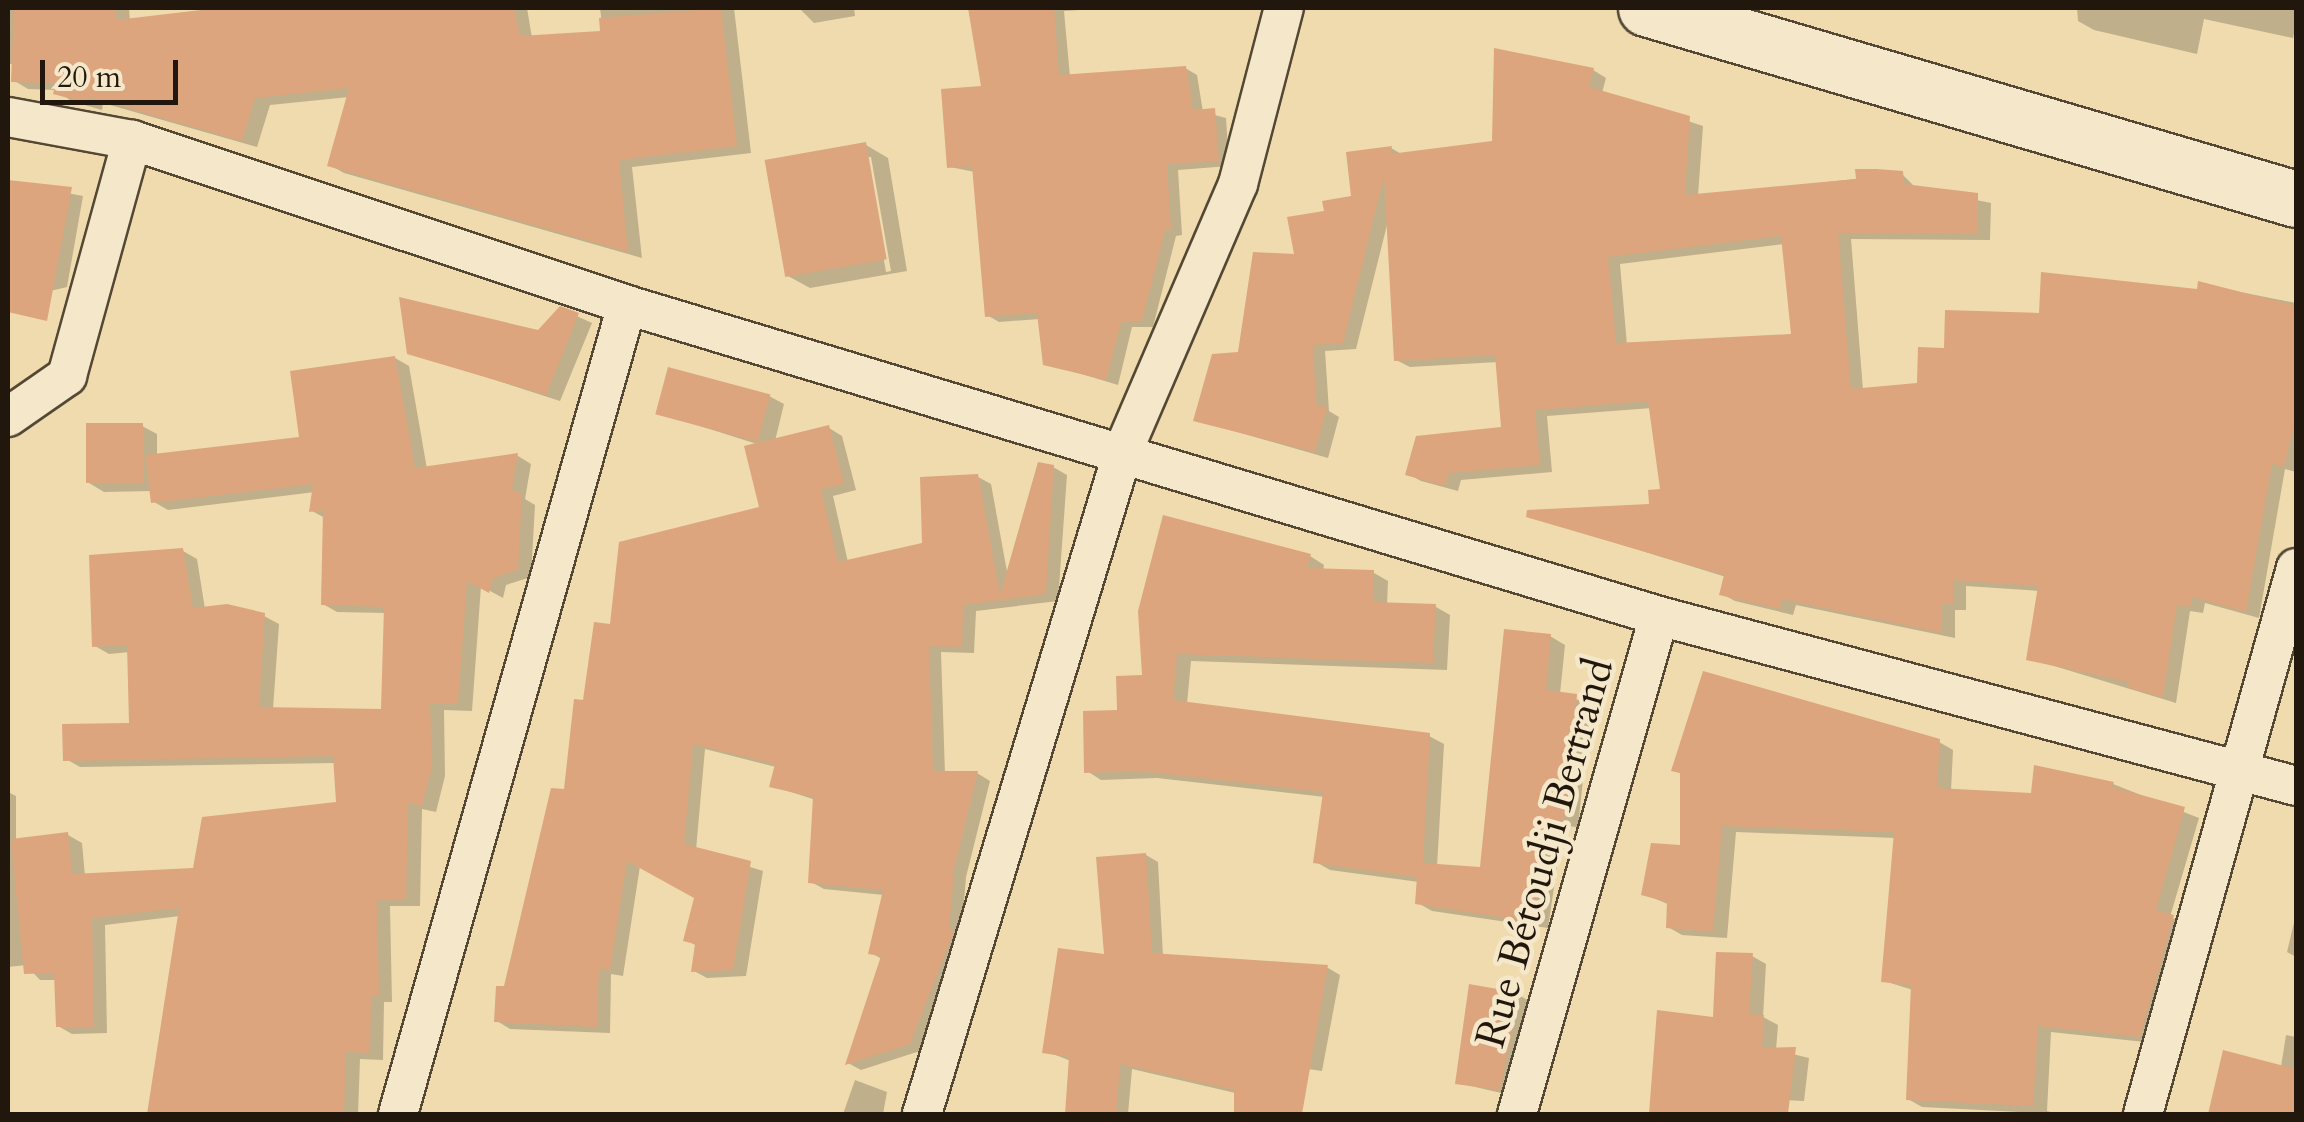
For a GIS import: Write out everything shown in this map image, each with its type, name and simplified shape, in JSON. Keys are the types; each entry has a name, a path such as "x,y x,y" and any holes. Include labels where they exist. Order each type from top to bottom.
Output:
{"street":[{"path":"922,1114 1123,451 1238,184 1284,8"},
{"path":"1646,8 2296,199"},
{"path":"8,117 132,140 628,305 1123,451 1659,616 2296,786"},
{"path":"8,418 68,376 132,140"},
{"path":"398,1114 628,305"},
{"path":"2144,1114 2296,568"},
{"name":"Rue Bétoudji Bertrand","path":"1517,1114 1659,616"}],"building":[{"path":"14,8 116,8 116,20 218,8 514,8 520,36 600,31 599,18 721,8 737,146 619,160 628,252 327,166 349,88 255,98 242,141 89,97 87,103 53,94 56,83 11,82"},
{"path":"968,8 1054,8 1059,75 1186,66 1193,110 1215,108 1219,161 1167,164 1171,230 1165,230 1142,321 1121,322 1106,380 1043,365 1037,313 985,317 972,166 947,168 941,89 981,86"},
{"path":"1494,48 1594,68 1589,87 1690,116 1685,195 1856,179 1855,169 1903,171 1904,184 1978,193 1978,234 1838,233 1851,389 1917,383 1918,347 1944,348 1945,310 2039,313 2041,272 2197,289 2198,281 2296,306 2296,416 2284,467 2272,464 2246,612 2192,597 2190,607 2177,605 2163,697 2128,688 2129,682 2026,660 2038,586 1953,580 1953,604 1942,604 1942,633 1782,599 1780,609 1719,595 1724,575 1526,517 1527,510 1649,504 1648,490 1660,489 1648,401 1535,410 1540,465 1448,473 1445,486 1405,475 1416,436 1501,427 1495,355 1394,361 1384,176 1343,343 1313,345 1316,404 1327,407 1315,452 1193,421 1212,354 1238,352 1253,252 1294,254 1287,217 1324,211 1322,201 1351,196 1346,152 1392,146 1390,154 1492,141","holes":["1781,236 1791,334 1616,343 1608,257"]},
{"path":"866,142 887,259 785,277 765,160"},
{"path":"8,180 72,187 47,321 8,312"},
{"path":"399,297 538,330 560,306 579,313 546,395 407,354"},
{"path":"395,356 415,468 518,453 512,490 522,494 518,570 493,578 489,593 467,581 458,704 430,704 432,767 422,806 408,803 406,900 377,899 379,995 371,995 370,1053 346,1052 344,1114 147,1114 179,908 92,918 94,1027 56,1027 54,973 24,974 11,839 68,832 72,874 193,868 202,817 336,802 333,756 63,761 62,724 129,723 127,645 92,647 89,555 183,548 193,608 227,604 265,613 259,707 381,709 384,607 321,605 323,510 309,512 313,484 151,503 145,455 299,437 290,371"},
{"path":"668,367 770,394 758,442 655,414"},
{"path":"86,423 143,423 143,483 86,483"},
{"path":"829,425 844,484 821,489 838,562 922,543 920,477 978,474 1000,595 1038,462 1054,465 1046,594 963,605 962,647 929,646 933,771 978,771 954,869 949,930 954,931 910,1044 845,1065 881,956 868,954 883,890 808,883 813,797 769,787 775,764 693,744 684,844 751,861 733,970 691,972 695,944 683,941 694,898 627,861 610,970 599,968 597,1027 494,1022 496,986 504,986 551,788 564,789 574,699 583,700 594,622 610,624 619,542 759,507 744,446"},
{"path":"1163,515 1311,554 1307,568 1374,570 1373,602 1436,604 1433,663 1177,654 1173,700 1430,733 1423,863 1480,867 1504,629 1551,634 1546,690 1577,694 1564,821 1549,819 1533,922 1415,904 1417,877 1313,863 1323,792 1141,771 1084,773 1083,711 1117,710 1116,676 1142,675 1138,611"},
{"path":"1703,671 1940,739 1937,788 2031,793 2034,765 2114,782 2112,787 2185,807 2156,910 2174,915 2140,1037 2038,1026 2033,1106 1906,1100 1911,985 1881,982 1894,832 1722,826 1713,932 1666,928 1667,902 1641,895 1651,843 1680,845 1680,773 1671,771"},
{"path":"1146,853 1152,953 1328,965 1302,1114 1234,1114 1234,1090 1120,1064 1116,1114 1065,1114 1069,1057 1042,1053 1058,948 1104,954 1096,857"},
{"path":"1716,952 1753,953 1749,1014 1764,1015 1762,1048 1796,1047 1788,1114 1649,1114 1657,1010 1713,1017"},
{"path":"1469,984 1520,993 1500,1090 1455,1084"},
{"path":"2223,1050 2296,1069 2296,1114 2208,1114"}]}
